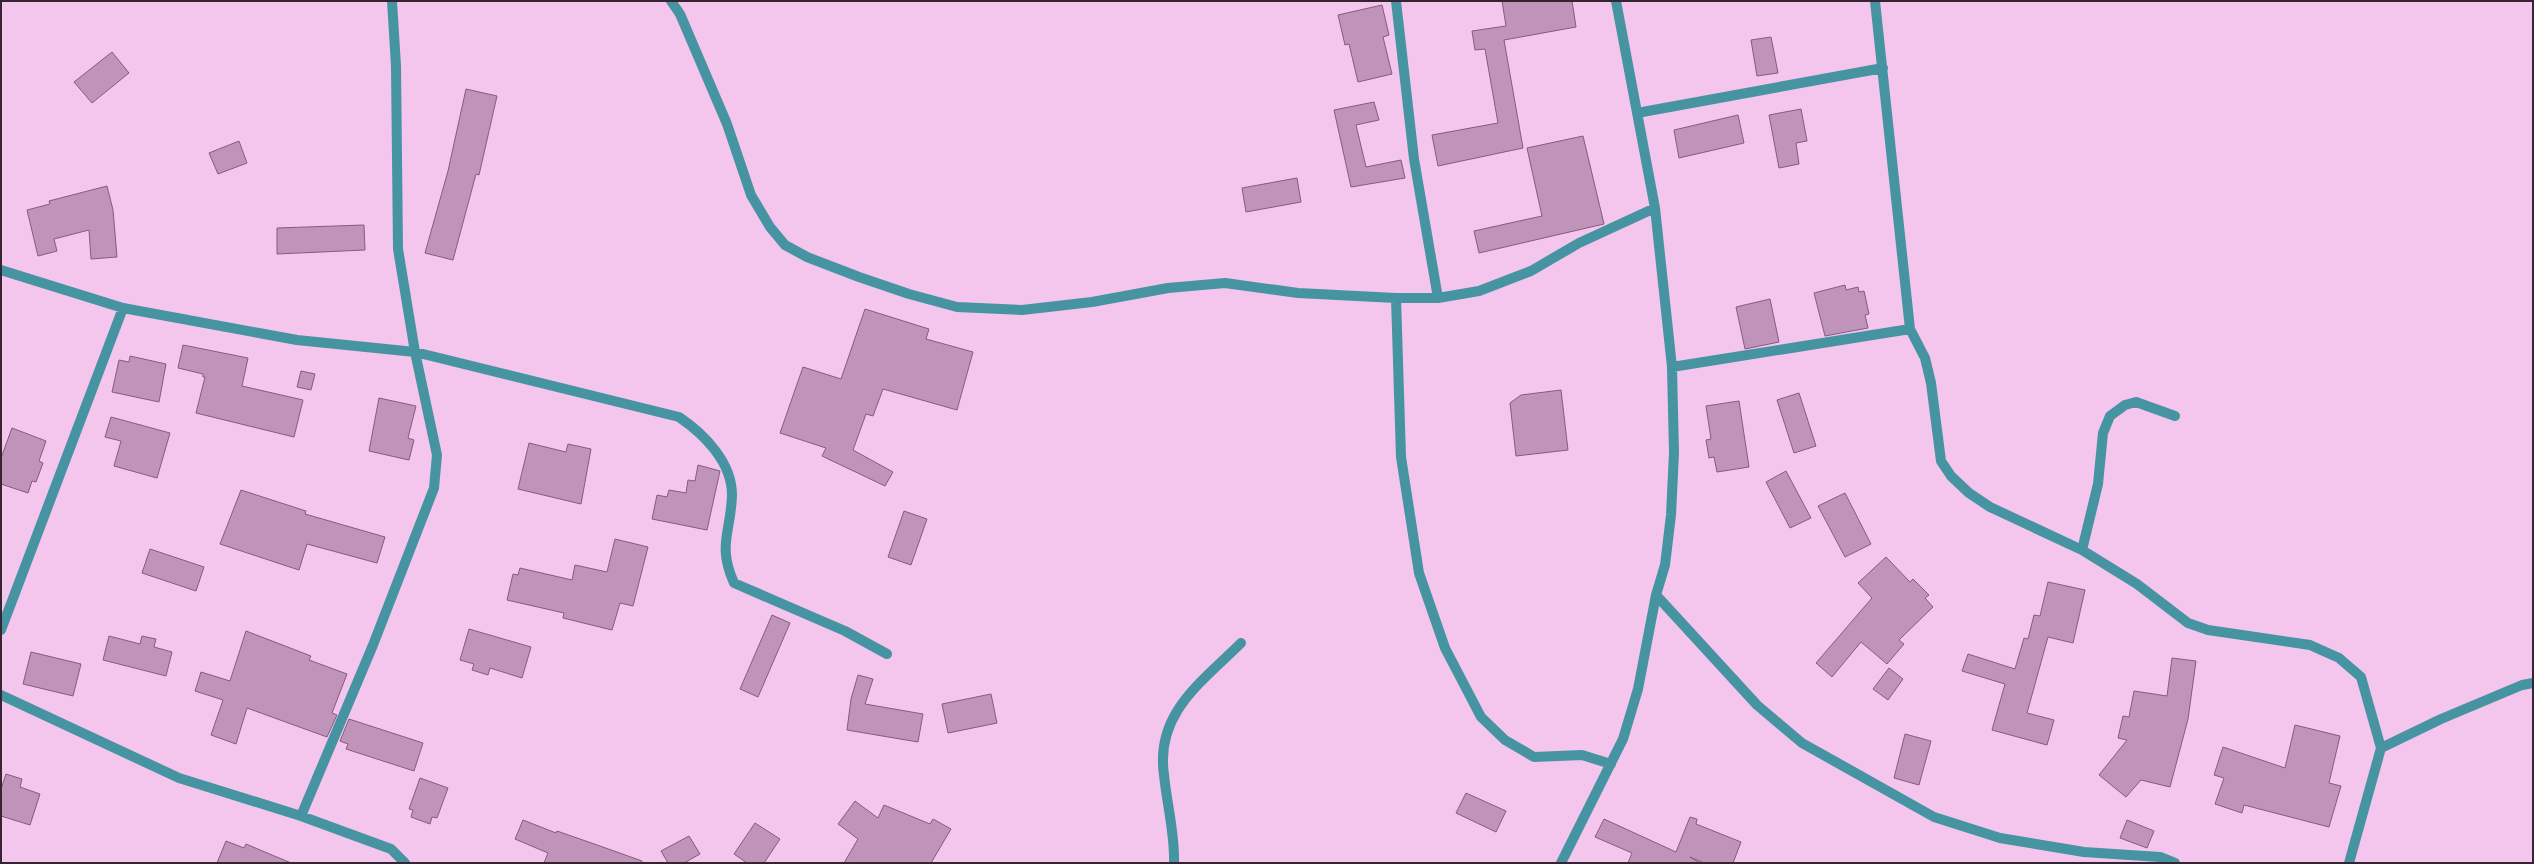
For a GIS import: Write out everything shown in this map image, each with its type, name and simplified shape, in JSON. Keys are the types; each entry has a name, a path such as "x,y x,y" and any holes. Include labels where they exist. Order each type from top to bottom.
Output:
{"street":[{"path":"301,816 373,645 434,488 437,455 415,352 398,249 396,66 392,1"},
{"path":"672,1 682,20 727,124 751,195 770,227 785,245 807,256 909,294 957,307 1022,310 1092,302 1168,288 1225,283 1298,293 1396,298 1438,298 1479,291 1531,271 1579,243 1655,208"},
{"path":"1396,1 1414,159 1438,298"},
{"path":"1561,863 1623,738 1638,689 1656,595 1664,565 1671,515 1674,453 1672,367 1655,208 1616,1"},
{"path":"1874,1 1883,68 1910,329 1925,358 1931,383 1941,461 1951,476 1990,507 2082,550 2137,584 2188,623 2208,630 2310,645 2340,658 2361,677 2381,748 2349,863"},
{"path":"1637,113 1883,68"},
{"path":"1,270 123,308 297,340 415,352 679,417 700,432 728,475 732,495 724,553 734,583 845,631 887,654"},
{"path":"1396,298 1401,457 1419,573 1445,648 1481,717 1505,740 1534,757 1582,755 1611,764"},
{"path":"1,630 123,308"},
{"path":"1672,367 1910,329"},
{"path":"2082,550 2098,484 2103,433 2110,416 2125,405 2136,402 2175,416"},
{"path":"1656,595 1758,705 1802,743 1934,817 2000,838 2084,852 2160,857 2175,863"},
{"path":"1174,863 1175,847 1163,773 1165,732 1181,704 1241,643"},
{"path":"2381,748 2441,719 2522,685 2533,683"},
{"path":"1,695 179,778 301,816 391,849 405,863"}],"building":[{"path":"1502,1 1572,1 1576,27 1504,40 1523,148 1438,166 1432,135 1498,123 1485,49 1475,50 1472,31 1506,26"},
{"path":"1382,5 1389,35 1383,37 1392,74 1358,82 1349,44 1345,45 1338,15"},
{"path":"1771,37 1778,73 1757,76 1751,40"},
{"path":"112,52 129,73 92,103 74,82"},
{"path":"466,89 497,96 479,175 476,174 453,260 425,253 448,171"},
{"path":"1374,102 1379,120 1356,125 1366,167 1401,160 1405,178 1351,187 1334,110"},
{"path":"1801,109 1807,141 1796,143 1799,164 1779,168 1769,115"},
{"path":"1738,115 1744,143 1679,158 1674,130"},
{"path":"1583,136 1604,224 1479,253 1474,231 1542,216 1527,148"},
{"path":"239,141 247,163 218,174 209,153"},
{"path":"1297,178 1301,202 1246,212 1242,188"},
{"path":"107,186 113,210 117,257 91,259 89,230 54,239 57,251 38,256 27,210 50,204 49,201"},
{"path":"364,225 365,250 277,254 277,228"},
{"path":"1845,285 1846,290 1858,287 1859,292 1864,291 1869,314 1865,315 1868,328 1825,336 1814,293"},
{"path":"1770,299 1779,342 1745,349 1736,307"},
{"path":"865,309 929,329 926,339 973,352 957,410 883,389 873,416 866,414 853,450 893,472 885,486 822,456 826,448 780,433 803,367 841,379"},
{"path":"183,345 248,358 242,386 303,400 294,437 196,413 205,377 203,377 203,374 178,368"},
{"path":"130,356 166,364 159,402 112,392 119,360 129,362"},
{"path":"301,371 315,374 311,390 297,387"},
{"path":"1561,390 1568,450 1516,456 1510,403 1521,395"},
{"path":"1799,393 1816,446 1794,453 1777,400"},
{"path":"379,398 416,406 408,438 414,440 409,460 369,451"},
{"path":"1739,401 1749,467 1717,472 1714,457 1709,458 1706,440 1711,439 1706,406"},
{"path":"111,417 170,433 157,478 114,466 121,441 105,437"},
{"path":"12,428 46,441 39,461 43,463 36,482 32,481 28,493 1,484 1,458"},
{"path":"529,443 566,452 568,444 591,449 581,504 518,489"},
{"path":"698,465 720,471 707,530 652,519 657,495 667,497 669,490 686,493 688,480 695,481"},
{"path":"1786,471 1811,518 1790,528 1766,482"},
{"path":"241,490 306,511 305,514 385,537 377,563 307,544 299,570 220,544"},
{"path":"1845,493 1871,544 1845,557 1818,506"},
{"path":"904,511 927,519 911,565 888,557"},
{"path":"615,539 648,547 633,606 620,603 612,630 563,618 564,613 507,600 513,574 518,575 520,568 572,580 575,565 607,572"},
{"path":"150,549 204,567 196,591 142,573"},
{"path":"1886,557 1910,582 1913,579 1929,595 1925,598 1933,607 1899,640 1904,644 1887,664 1861,642 1832,677 1816,663 1872,598 1858,583"},
{"path":"2048,582 2085,590 2073,643 2048,637 2027,713 2054,720 2047,745 1992,730 2005,684 1962,671 1968,654 2015,669 2024,638 2028,639 2034,615 2040,616"},
{"path":"772,615 790,623 758,697 740,689"},
{"path":"469,629 531,647 522,678 490,668 488,675 472,670 474,664 460,660"},
{"path":"246,631 311,656 309,660 347,674 332,713 337,715 327,737 247,708 236,744 211,735 223,700 195,691 201,672 230,681"},
{"path":"109,636 140,644 142,636 156,639 154,647 172,652 166,676 103,660"},
{"path":"31,652 81,664 73,696 23,684"},
{"path":"2172,658 2196,661 2188,719 2170,787 2141,780 2126,797 2099,775 2127,740 2118,738 2123,716 2129,717 2134,691 2167,696"},
{"path":"1889,668 1903,679 1888,700 1873,689"},
{"path":"858,675 873,679 865,704 923,714 918,742 847,730 851,699"},
{"path":"991,694 997,723 948,733 942,704"},
{"path":"349,719 423,743 414,771 346,749 348,744 340,741"},
{"path":"2295,725 2340,736 2329,783 2341,786 2329,827 2244,805 2242,813 2215,804 2224,778 2214,775 2223,747 2285,768"},
{"path":"1905,734 1931,741 1919,785 1894,778"},
{"path":"6,774 22,779 20,787 40,794 30,825 1,816 1,789"},
{"path":"420,778 448,788 437,818 432,817 430,824 411,817 413,810 409,809"},
{"path":"1466,793 1506,811 1496,832 1456,813"},
{"path":"855,801 878,818 884,805 930,824 933,819 951,829 931,863 844,863 858,839 838,824"},
{"path":"1690,817 1697,819 1696,824 1741,842 1733,863 1704,863 1690,857 1700,863 1628,863 1632,853 1595,837 1604,819 1676,852"},
{"path":"523,820 556,833 557,831 642,861 642,863 544,863 548,853 515,839"},
{"path":"2127,820 2154,831 2147,848 2120,838"},
{"path":"755,823 780,839 764,863 747,863 734,854"},
{"path":"689,836 700,854 684,863 668,863 661,851"},
{"path":"226,841 244,848 246,844 291,863 217,863"}]}
